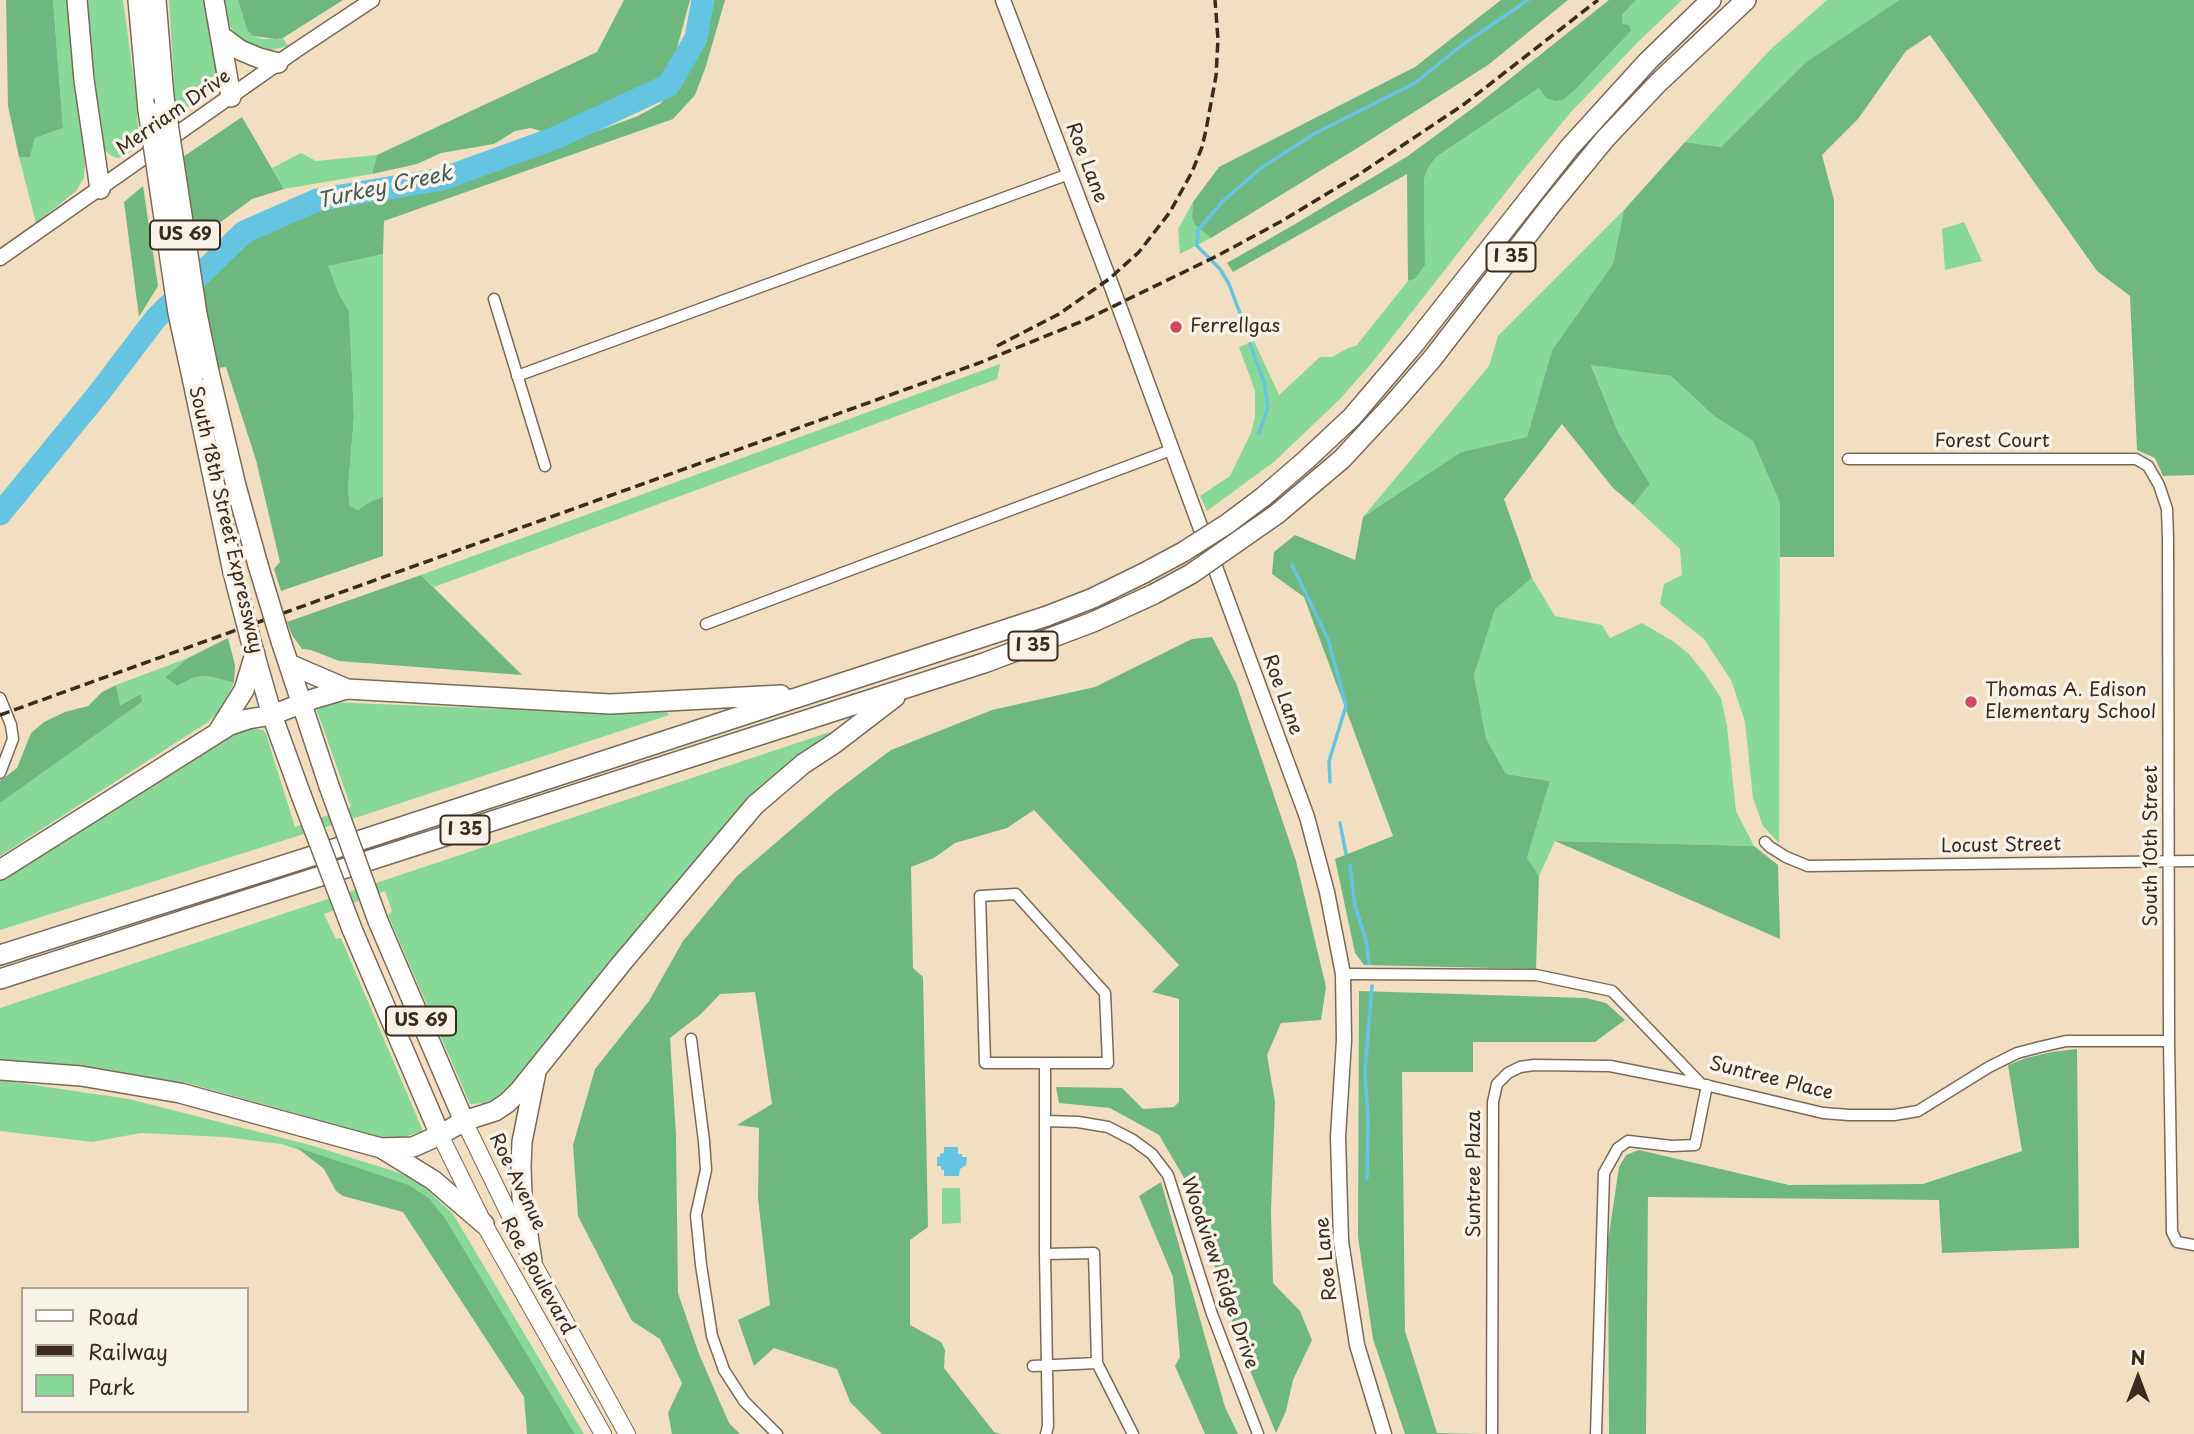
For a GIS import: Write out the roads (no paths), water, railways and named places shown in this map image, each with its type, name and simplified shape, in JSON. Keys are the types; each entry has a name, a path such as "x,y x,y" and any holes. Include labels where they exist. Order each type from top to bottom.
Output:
{"highway":[{"path":"77,0 84,80 100,189"},
{"name":"South 18th Street Expressway","path":"138,0 148,110 178,313 236,486 281,641 329,786 378,921 464,1121"},
{"name":"South 18th Street Expressway","path":"156,0 164,97 197,314 201,377 233,572 272,715 301,795 352,929 440,1135"},
{"path":"214,0 231,97"},
{"name":"I 35","path":"0,955 1047,617 1093,598 1183,552 1263,497 1352,417 1415,343 1569,148 1648,61 1711,0"},
{"name":"I 35","path":"0,979 907,688 1038,644 1154,594 1220,554 1277,514 1342,459 1432,359 1605,139 1658,83 1746,0"},
{"path":"220,35 240,50 278,63"},
{"path":"219,731 244,690 254,651"},
{"path":"289,664 347,690"},
{"path":"0,1070 81,1076 180,1093 381,1148 413,1147 464,1121 495,1111 507,1103 755,805 803,764 907,688"},
{"path":"1,870 237,721 272,715 347,690 610,704 810,693"},
{"path":"532,1261 522,1196 521,1166 522,1142 537,1068"},
{"path":"381,1148 433,1181 484,1224"}],"main road":[{"name":"Roe Avenue","path":"464,1121 532,1261"},
{"name":"Roe Boulevard","path":"440,1135 484,1224 603,1434"},
{"name":"Roe Boulevard","path":"532,1261 626,1434"}],"street":[{"name":"Merriam Drive","path":"0,258 372,0"},
{"name":"Roe Lane","path":"1003,0 1307,817 1327,892 1343,974 1344,1040 1338,1137 1341,1241 1357,1345 1384,1434"},
{"path":"517,376 1069,174"},
{"path":"494,299 545,466"},
{"path":"706,624 1171,450"},
{"name":"Forest Court","path":"1848,460 2136,459"},
{"name":"South 10th Street","path":"2136,459 2148,466 2159,485 2166,509 2172,1232 2177,1242 2194,1245"},
{"path":"0,698 12,739 0,773"},
{"name":"Locust Street","path":"1765,842 1786,857 1808,866 2194,861"},
{"path":"1016,894 1105,993 1108,1063 1045,1063 985,1063 980,896 1016,894"},
{"name":"Suntree Place","path":"1343,974 1536,975 1612,991 1704,1084 1823,1113 1894,1115 1918,1111 2017,1053 2066,1041 2169,1041"},
{"path":"691,1039 706,1170 696,1215 712,1336 724,1370 744,1401 777,1434"},
{"path":"1045,1063 1046,1434"},
{"name":"Suntree Plaza","path":"1492,1434 1493,1102 1497,1084 1507,1073 1534,1065 1610,1066 1704,1084"},
{"path":"1596,1434 1604,1173 1618,1148 1628,1141 1695,1146 1704,1084"},
{"name":"Woodview Ridge Drive","path":"1046,1121 1108,1126 1152,1154 1167,1175 1212,1314 1258,1434"},
{"path":"1045,1254 1094,1253 1097,1363 1133,1434"},
{"path":"1032,1366 1097,1363"}],"water":[{"path":"944,1147 958,1147 958,1154 967,1157 966,1165 960,1169 959,1176 944,1176 944,1170 937,1166 937,1157 944,1153"}],"waterway":[{"name":"Turkey Creek","path":"0,514 99,393 156,318 244,232 317,200 442,179 555,138 669,85 696,38 703,0"},
{"path":"1241,316 1220,269 1197,246 1198,230 1223,201 1261,168 1314,134 1415,83 1462,45 1528,0"},
{"path":"1243,324 1244,329"},
{"path":"1250,344 1264,382 1268,407 1259,433"},
{"path":"1292,565 1328,639 1346,706 1329,761 1330,782"},
{"path":"1340,823 1346,854"},
{"path":"1350,865 1355,906 1366,940 1369,963"},
{"path":"1367,1178 1365,1071 1372,986"}],"railway":[{"path":"997,346 1059,314 1109,279 1139,252 1170,212 1192,172 1206,130 1216,76 1218,39 1215,0"},
{"path":"0,715 979,363 1083,321 1217,256 1358,175 1463,105 1598,0"}],"place":[{"name":"Ferrellgas","path":"1176,327"},
{"name":"Thomas A. Edison Elementary School","path":"1971,702"}]}
